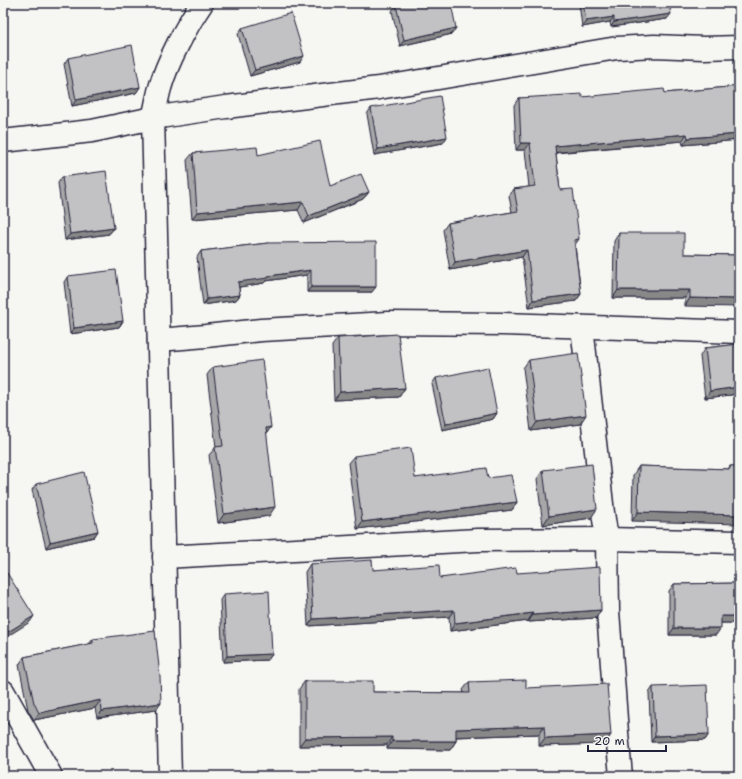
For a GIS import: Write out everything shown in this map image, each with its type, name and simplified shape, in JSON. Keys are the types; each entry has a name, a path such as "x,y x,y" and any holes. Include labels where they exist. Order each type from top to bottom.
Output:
{"street":[{"path":"170,776 153,118 160,87 174,53 202,3"},
{"path":"3,141 92,131 153,118 226,107 387,87 617,48 654,46 697,48 739,47"},
{"path":"159,340 261,330 388,323 503,324 739,332"},
{"path":"582,327 607,539 608,611 616,733 621,776"},
{"path":"164,558 478,540 607,539 739,542"},
{"path":"3,691 51,776"}],"building":[{"path":"405,3 451,3 456,28 404,40 396,5"},
{"path":"583,3 669,3 671,14 614,22 614,17 586,21"},
{"path":"291,13 304,56 255,70 242,28"},
{"path":"132,45 140,87 76,100 68,58"},
{"path":"739,86 739,134 688,138 687,134 555,146 560,190 573,189 579,239 574,240 581,294 533,300 527,250 455,262 448,223 518,211 514,189 535,186 530,143 521,143 519,98 582,94 582,97 664,89 665,93"},
{"path":"440,96 447,137 378,149 371,108"},
{"path":"320,141 330,186 361,174 369,192 309,216 303,202 197,212 193,153 257,147 258,155"},
{"path":"106,171 114,228 70,234 62,177"},
{"path":"619,233 684,233 684,254 739,255 739,299 690,298 690,290 618,290"},
{"path":"376,242 376,287 311,287 311,270 238,282 240,295 207,299 201,251 268,243"},
{"path":"116,270 123,321 74,328 68,276"},
{"path":"398,334 405,388 340,392 338,338"},
{"path":"739,344 739,387 710,391 705,348"},
{"path":"578,353 586,415 537,422 529,360"},
{"path":"262,360 271,427 266,428 275,507 224,514 215,447 223,446 213,367"},
{"path":"488,367 497,413 446,424 436,378"},
{"path":"411,448 415,478 486,468 488,478 511,475 517,502 362,522 354,456"},
{"path":"592,464 597,509 549,516 543,470"},
{"path":"639,466 730,469 730,466 739,466 739,515 638,512"},
{"path":"84,472 98,531 50,542 36,484"},
{"path":"372,560 373,570 439,565 440,578 516,568 517,573 600,567 601,610 533,615 533,613 455,623 454,610 313,619 310,564"},
{"path":"7,573 34,616 3,635 3,575"},
{"path":"739,583 739,616 721,616 721,628 674,628 674,584"},
{"path":"269,591 272,654 227,656 224,594"},
{"path":"155,631 160,676 161,703 102,711 101,700 39,713 34,703 24,657 93,643 93,639"},
{"path":"526,680 526,688 607,684 611,735 545,738 544,726 456,729 456,741 392,741 392,737 305,738 305,681 373,681 373,692 470,693 469,682"},
{"path":"707,685 709,734 655,736 653,687"}]}
